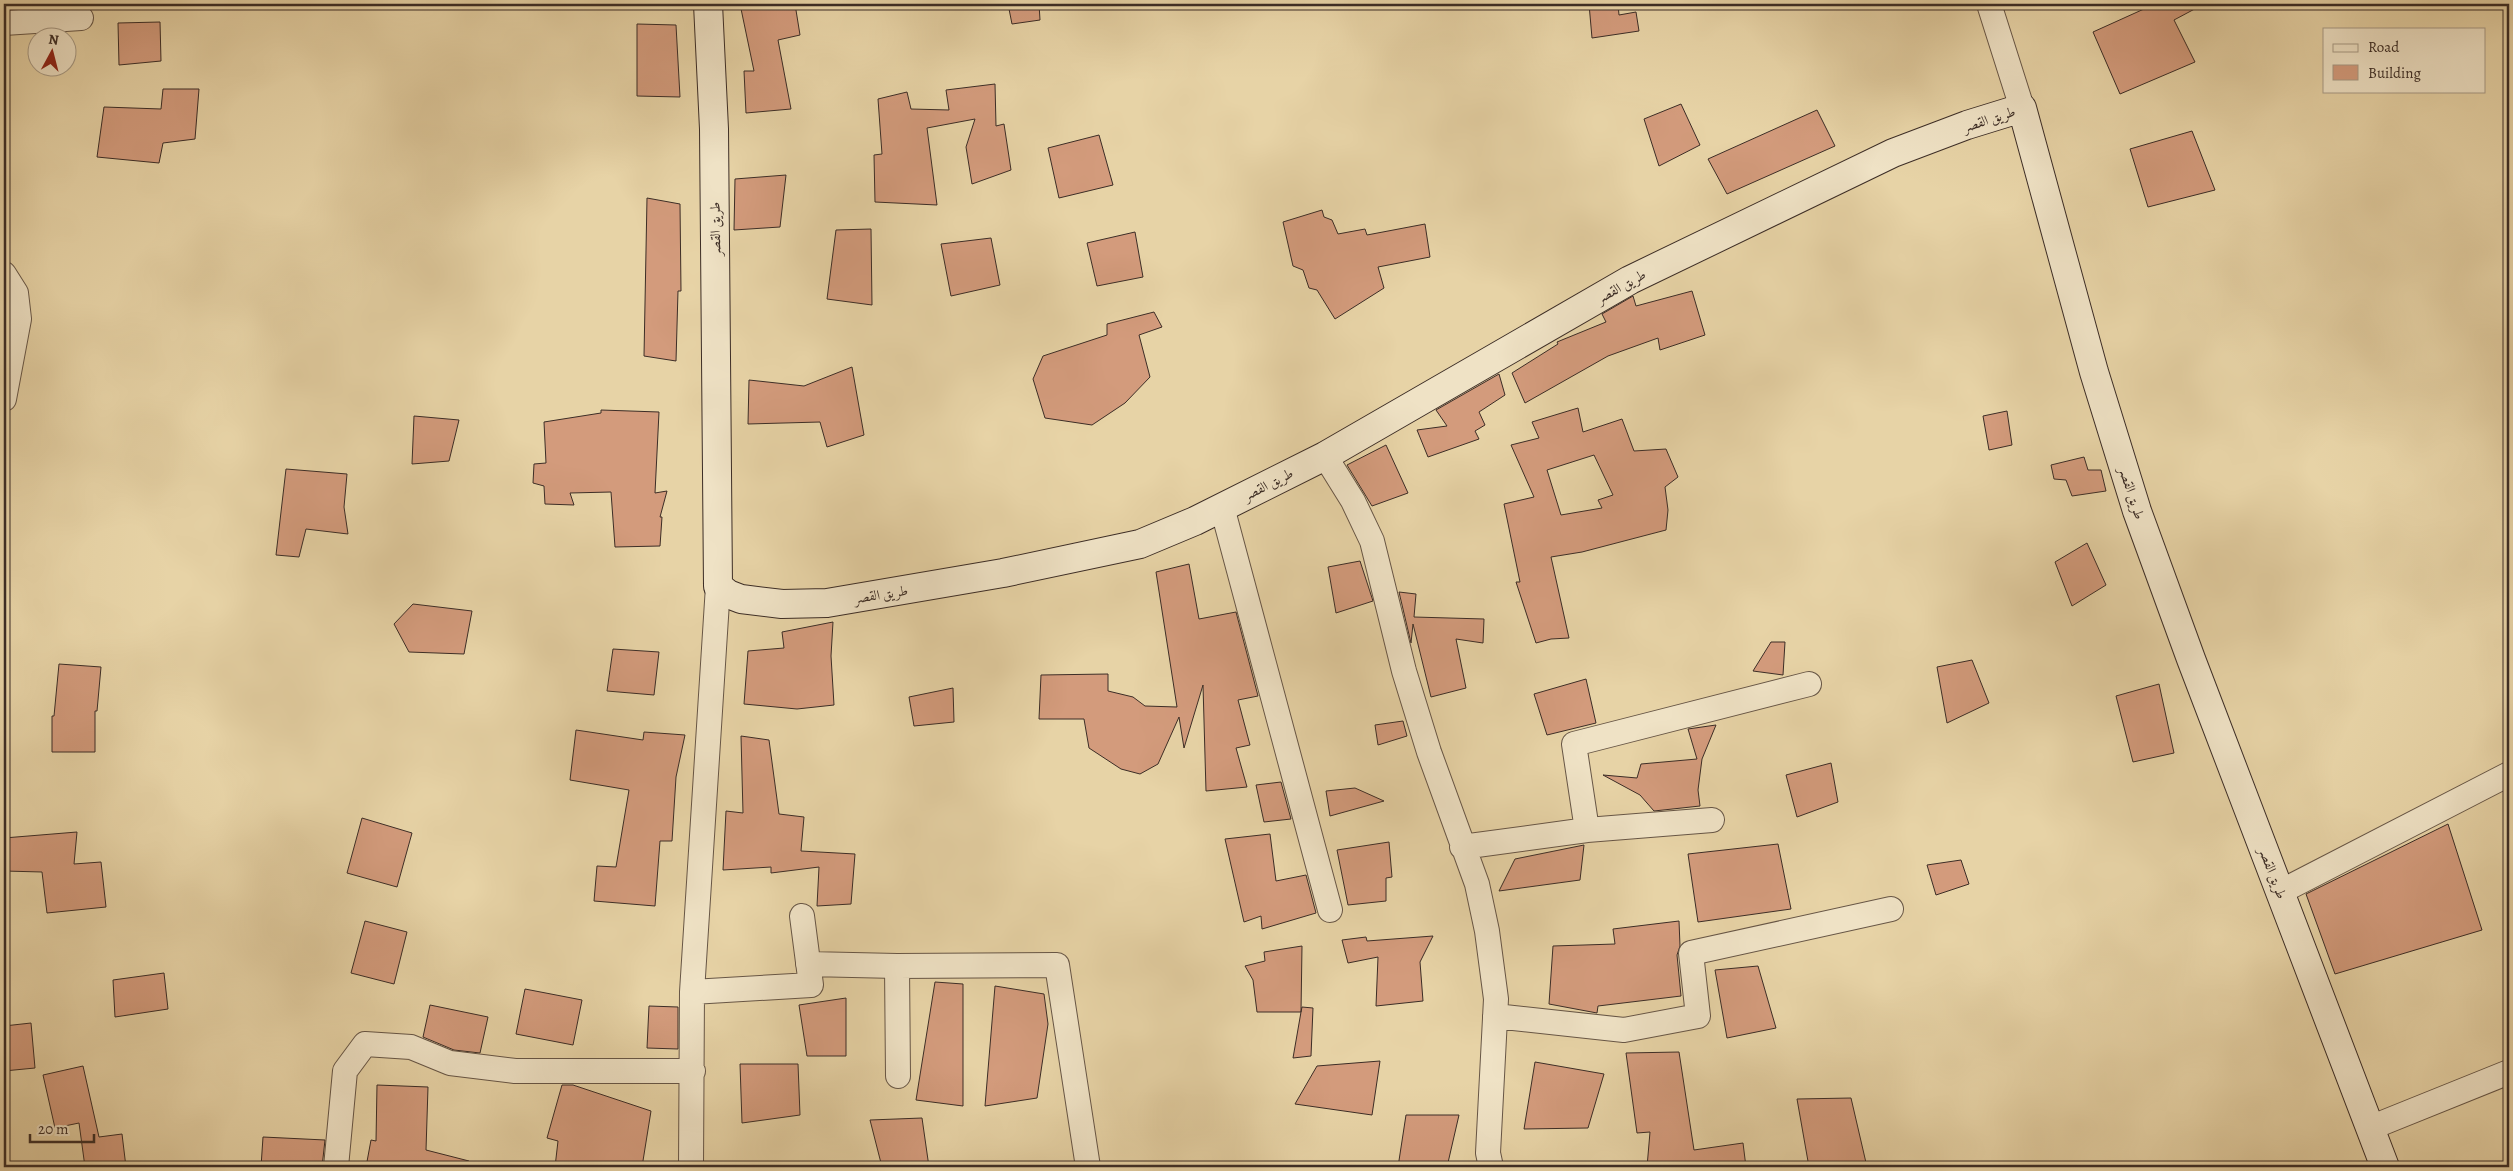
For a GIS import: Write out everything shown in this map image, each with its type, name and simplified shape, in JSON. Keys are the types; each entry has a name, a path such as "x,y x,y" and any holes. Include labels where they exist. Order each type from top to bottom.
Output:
{"street":[{"name":"طريق القصر","path":"708,4 714,129 718,586 728,594 741,599 782,604 827,603 1003,573 1140,544 1222,508 1324,456 1630,280 1892,154 1967,125 2022,108 2094,372 2137,511 2385,1167"},
{"path":"1989,4 2022,108"},
{"path":"4,24 81,18"},
{"path":"4,274 16,293 19,318 4,399"},
{"path":"1324,456 1353,501 1372,541 1404,671 1476,884 1487,932 1496,999 1488,1153 1491,1167"},
{"path":"1222,508 1330,910"},
{"path":"692,1167 692,992 718,586"},
{"path":"1587,830 1574,744 1809,684"},
{"path":"2280,892 2509,774"},
{"path":"1462,847 1587,830 1712,820"},
{"path":"1495,1016 1624,1030 1698,1016 1691,953 1891,909"},
{"path":"692,992 811,985 802,916"},
{"path":"808,964 897,966 1057,965 1088,1167"},
{"path":"897,966 898,1076"},
{"path":"336,1167 345,1071 365,1044 411,1047 450,1063 515,1071 693,1071"},
{"path":"2370,1128 2509,1072"}],"building":[{"path":"740,4 795,4 800,35 778,40 791,109 746,113 744,71 754,71"},
{"path":"1008,4 1039,4 1040,20 1012,24"},
{"path":"1589,4 1618,4 1619,15 1636,12 1639,31 1592,38"},
{"path":"2155,4 2204,4 2174,20 2195,62 2120,94 2093,32"},
{"path":"160,22 161,61 119,65 118,23"},
{"path":"637,24 676,25 680,97 637,96"},
{"path":"995,84 996,126 1004,124 1011,170 972,184 966,147 975,119 927,128 937,205 875,202 874,155 882,154 878,99 907,92 911,109 949,110 946,90"},
{"path":"163,89 199,89 195,139 163,143 159,163 97,157 104,107 161,109"},
{"path":"1681,104 1700,145 1659,166 1644,119"},
{"path":"1817,110 1835,146 1727,194 1708,159"},
{"path":"2192,131 2215,190 2148,207 2130,149"},
{"path":"1099,135 1113,185 1059,198 1048,148"},
{"path":"786,175 780,227 734,230 735,179"},
{"path":"647,198 680,204 681,291 678,291 676,361 644,356"},
{"path":"1322,210 1324,217 1332,220 1338,234 1365,229 1367,235 1425,224 1430,257 1378,267 1384,288 1335,319 1317,290 1309,288 1303,270 1293,266 1283,222"},
{"path":"871,229 872,305 827,299 836,230"},
{"path":"1135,232 1143,277 1097,286 1087,243"},
{"path":"991,238 1000,285 951,296 941,244"},
{"path":"1692,291 1705,335 1660,350 1658,338 1608,356 1525,403 1512,373 1558,344 1557,342 1606,322 1602,314 1633,296 1636,306"},
{"path":"1154,312 1162,327 1139,335 1150,377 1125,403 1092,425 1045,418 1033,379 1043,356 1107,335 1107,324"},
{"path":"852,367 864,435 827,447 820,422 748,424 749,380 804,386"},
{"path":"1499,374 1505,395 1479,412 1485,425 1475,431 1479,439 1428,457 1417,430 1447,426 1436,410"},
{"path":"1578,408 1583,432 1622,419 1634,451 1666,449 1678,477 1665,487 1668,510 1666,530 1582,552 1551,557 1569,638 1551,639 1536,643 1516,582 1520,582 1504,504 1534,497 1511,445 1539,438 1532,422","holes":["1594,455 1613,495 1598,500 1602,508 1561,515 1547,470"]},
{"path":"601,410 659,412 655,493 667,491 660,517 662,517 660,546 615,547 611,492 570,493 574,505 545,504 544,486 533,483 534,464 546,463 544,422 601,413"},
{"path":"2007,411 2012,445 1989,450 1983,416"},
{"path":"414,416 459,420 449,461 412,464"},
{"path":"1386,445 1408,493 1372,506 1347,465"},
{"path":"2084,457 2088,470 2101,470 2106,491 2072,496 2066,480 2054,479 2051,465"},
{"path":"286,469 347,474 344,507 348,534 306,529 299,557 276,555"},
{"path":"2087,543 2106,585 2072,606 2055,562"},
{"path":"1360,561 1373,601 1336,613 1328,567"},
{"path":"1189,564 1199,619 1236,612 1258,696 1238,700 1250,745 1236,748 1247,787 1206,791 1203,685 1184,748 1179,717 1158,764 1140,774 1121,769 1089,748 1084,719 1039,719 1041,675 1108,674 1108,691 1133,697 1145,706 1177,707 1156,572"},
{"path":"1399,592 1416,594 1414,617 1484,619 1483,643 1456,639 1466,688 1431,697 1413,624 1411,643"},
{"path":"413,604 472,611 464,654 409,652 394,624"},
{"path":"833,622 831,656 834,705 797,709 744,704 748,651 784,648 782,632"},
{"path":"1771,642 1785,642 1783,675 1753,671"},
{"path":"613,649 659,652 654,695 607,691"},
{"path":"1972,660 1989,703 1947,723 1937,667"},
{"path":"59,664 101,667 97,711 95,711 95,752 52,752 52,716 54,716"},
{"path":"1586,679 1596,723 1547,735 1534,694"},
{"path":"2159,684 2174,753 2133,762 2116,696"},
{"path":"953,688 954,722 914,726 909,697"},
{"path":"1403,721 1407,736 1378,745 1375,725"},
{"path":"1716,725 1702,759 1698,790 1700,806 1654,811 1640,795 1603,775 1637,778 1641,764 1697,759 1688,729"},
{"path":"576,730 643,740 644,732 685,735 676,777 672,841 660,841 655,906 594,901 597,866 616,867 629,790 570,780"},
{"path":"741,736 769,740 779,814 804,817 801,851 855,854 851,904 817,906 819,867 771,873 771,867 723,870 726,811 743,813"},
{"path":"1831,763 1838,802 1797,817 1786,775"},
{"path":"1281,782 1291,819 1264,822 1256,785"},
{"path":"1355,788 1384,801 1330,816 1326,791"},
{"path":"362,818 412,833 397,887 347,873"},
{"path":"2448,824 2482,930 2335,974 2306,894"},
{"path":"77,832 74,864 101,862 106,907 47,913 42,872 4,871 4,838"},
{"path":"1270,834 1276,881 1306,875 1316,913 1262,929 1261,916 1244,922 1225,839"},
{"path":"1389,842 1392,877 1386,878 1386,901 1348,905 1337,850"},
{"path":"1778,844 1791,909 1698,922 1688,854"},
{"path":"1584,845 1580,880 1499,891 1515,859"},
{"path":"1961,860 1969,884 1936,895 1927,865"},
{"path":"365,921 407,932 394,984 351,973"},
{"path":"1679,921 1680,946 1677,955 1681,996 1598,1006 1597,1013 1549,1004 1553,946 1615,944 1613,929"},
{"path":"1433,936 1420,962 1423,1001 1376,1006 1378,957 1348,963 1342,940 1366,937 1367,941"},
{"path":"1302,946 1301,1012 1257,1012 1253,980 1245,966 1265,961 1264,952"},
{"path":"1758,966 1776,1028 1727,1038 1715,970"},
{"path":"164,973 168,1009 115,1017 113,980"},
{"path":"935,982 963,984 963,1106 916,1100"},
{"path":"995,986 1044,994 1048,1024 1037,1098 985,1106"},
{"path":"525,989 582,1000 573,1045 516,1034"},
{"path":"846,998 846,1056 807,1056 799,1005"},
{"path":"430,1005 488,1017 480,1053 454,1050 423,1037"},
{"path":"649,1006 678,1007 678,1049 647,1048"},
{"path":"1302,1007 1313,1008 1311,1056 1293,1058"},
{"path":"31,1023 35,1068 4,1071 4,1026"},
{"path":"1679,1052 1694,1150 1743,1143 1746,1167 1647,1167 1650,1132 1637,1133 1626,1053"},
{"path":"1380,1061 1372,1115 1295,1104 1317,1066"},
{"path":"1535,1062 1604,1074 1588,1128 1524,1129"},
{"path":"740,1064 798,1064 800,1115 742,1123"},
{"path":"83,1066 99,1137 122,1134 126,1167 85,1167 79,1123 55,1128 43,1075"},
{"path":"377,1085 428,1087 426,1150 469,1161 468,1167 366,1167 371,1140 376,1141"},
{"path":"562,1085 573,1085 651,1111 642,1167 555,1167 558,1141 547,1138"},
{"path":"1851,1098 1867,1167 1809,1167 1797,1099"},
{"path":"1406,1115 1459,1115 1447,1167 1398,1167"},
{"path":"922,1118 929,1167 882,1167 870,1120"},
{"path":"263,1137 325,1140 322,1167 261,1167"}]}
